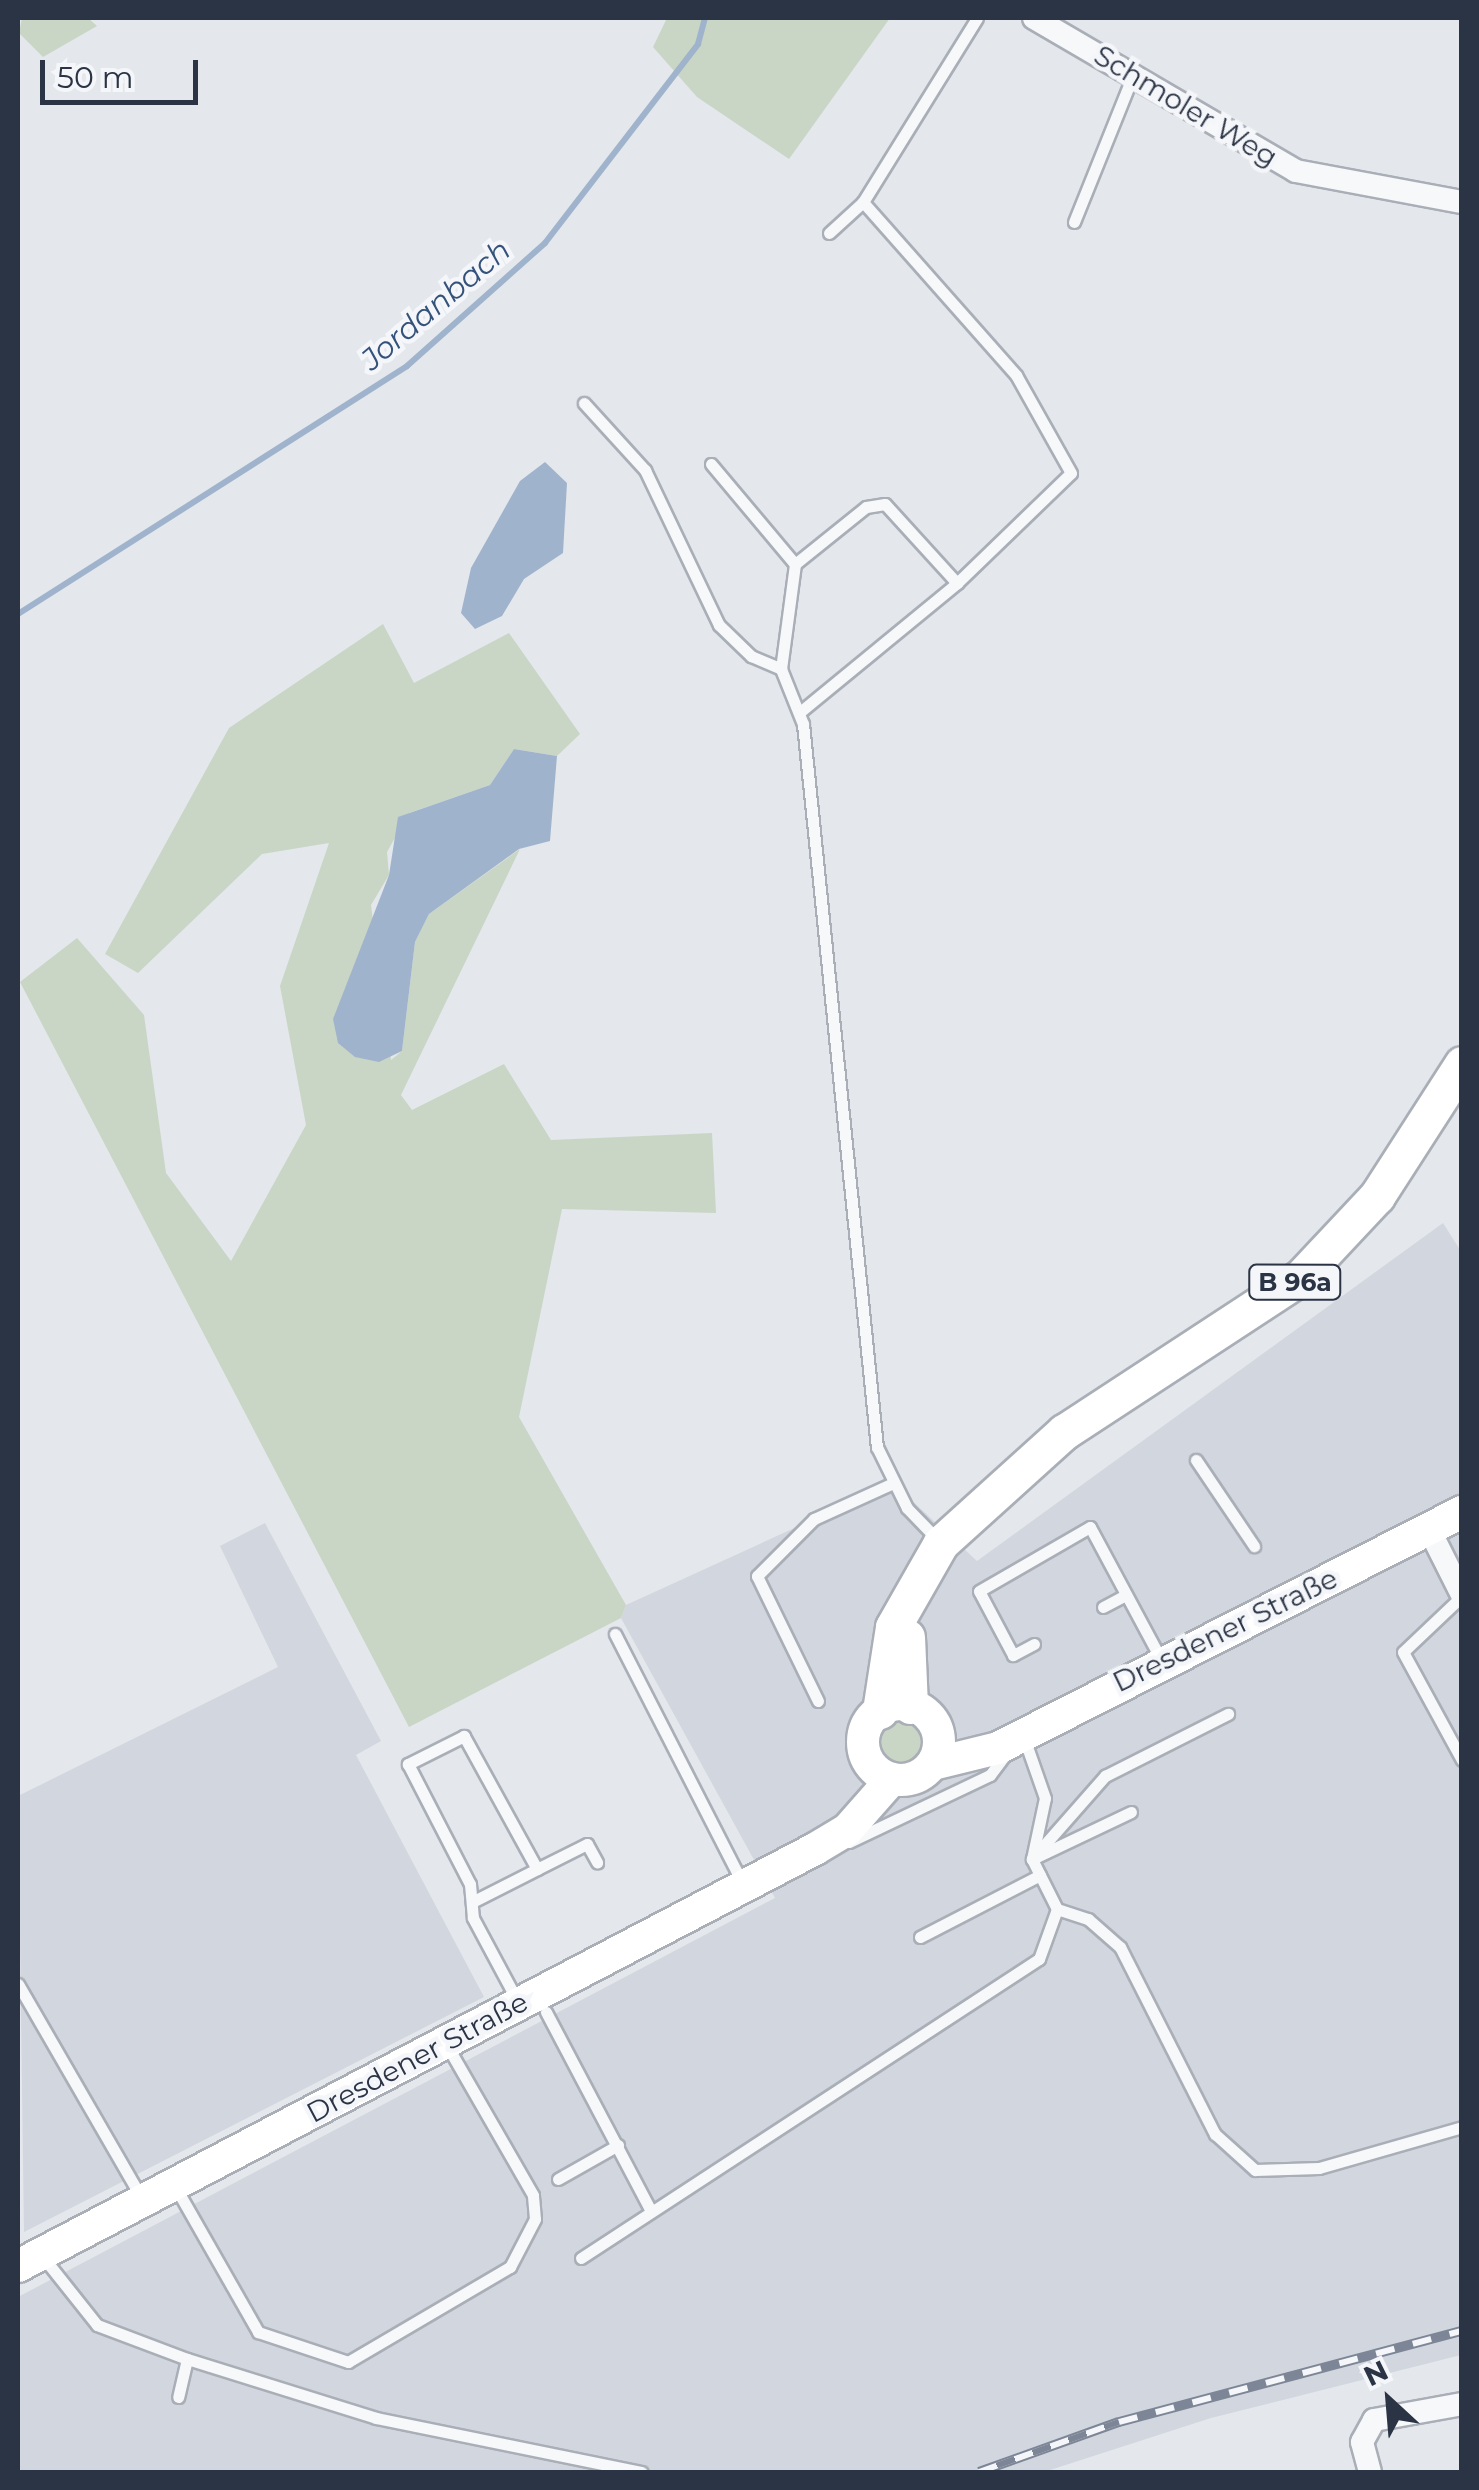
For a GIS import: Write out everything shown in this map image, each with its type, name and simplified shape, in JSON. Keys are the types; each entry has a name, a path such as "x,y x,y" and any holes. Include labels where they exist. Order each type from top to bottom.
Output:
{"main road":[{"name":"B 96a","path":"895,1708 912,1592 940,1543 1064,1432 1301,1277 1377,1196 1462,1064"},
{"name":"Dresdener Straße","path":"29,2260 445,2042 533,2008 816,1848 882,1773 936,1750 1022,1733 1462,1512"},
{"path":"882,1773 864,1734 895,1708 936,1750"}],"street":[{"name":"Schmoler Weg","path":"1034,18 1296,171 1462,202"},
{"path":"1428,1529 1462,1596"},
{"path":"1370,2472 1362,2442 1374,2420 1462,2404"}],"lane":[{"path":"829,232 863,202 977,18"},
{"path":"1074,222 1134,73"},
{"path":"800,712 956,584 1071,473 1016,374 863,202"},
{"path":"584,403 645,470 719,625 781,669 800,712 863,1346 878,1447 893,1482 940,1543"},
{"path":"711,464 795,564"},
{"path":"781,669 795,564 866,507 885,504 956,584"},
{"path":"1196,1460 1254,1546"},
{"path":"818,1702 758,1576 814,1519 893,1482"},
{"path":"1034,1644 1013,1656 980,1591 1090,1527 1162,1661"},
{"path":"1104,1607 1126,1594"},
{"path":"1462,1596 1403,1652 1462,1760"},
{"path":"614,1634 744,1886"},
{"path":"1032,1858 1105,1776 1228,1714"},
{"path":"816,1848 865,1839 990,1775 1022,1733"},
{"path":"581,2258 1019,1976 1054,1934 1058,1910 1032,1858 1045,1798 1022,1733"},
{"path":"537,1869 464,1736 408,1764 472,1902 533,2008 589,2075 651,2210"},
{"path":"1032,1858 1130,1812"},
{"path":"472,1902 588,1844 597,1862"},
{"path":"920,1936 1040,1875"},
{"path":"1058,1910 1088,1919 1120,1946 1215,2134 1255,2170 1319,2168 1462,2126"},
{"path":"18,1984 143,2201"},
{"path":"174,2184 258,2332 348,2362 510,2268 535,2218 533,2196 445,2042"},
{"path":"558,2179 618,2145"},
{"path":"29,2260 97,2324 187,2359 376,2418 642,2472"},
{"path":"178,2397 187,2359"}],"shaded area":[{"path":"1443,1223 1462,1253 1461,2355 1211,2418 1044,2472 18,2472 18,2297 775,1898 621,1618 626,1605 893,1483 977,1561"},
{"path":"265,1523 381,1741 356,1755 484,1997 24,2232 18,1796 278,1667 220,1546"}],"green space":[{"path":"22,18 88,18 97,26 43,57 19,33"},
{"path":"667,18 890,18 789,159 697,97 653,47"},
{"path":"383,624 414,683 509,633 580,734 557,756 514,749 490,785 409,813 387,852 389,875 371,905 391,1060 402,1051 415,942 429,914 520,849 401,1095 412,1110 504,1064 551,1140 712,1133 716,1213 562,1209 519,1417 626,1605 621,1618 409,1727 20,982 77,938 144,1015 166,1173 231,1261 306,1125 280,986 329,843 262,854 138,973 105,954 229,728"},
{"path":"901,1719 918,1726 925,1743 918,1760 901,1767 884,1760 877,1743 884,1726"}],"water":[{"path":"545,462 567,483 563,553 524,579 502,616 475,629 461,613 471,568 520,481"},
{"path":"514,749 557,756 550,841 519,849 429,914 415,942 402,1051 379,1062 355,1057 338,1043 333,1019 389,875 398,817 490,785"}],"waterway":[{"name":"Jordanbach","path":"18,614 407,366 545,243 698,44 705,18"}],"railway":[{"path":"979,2472 1119,2422 1462,2331"}]}
